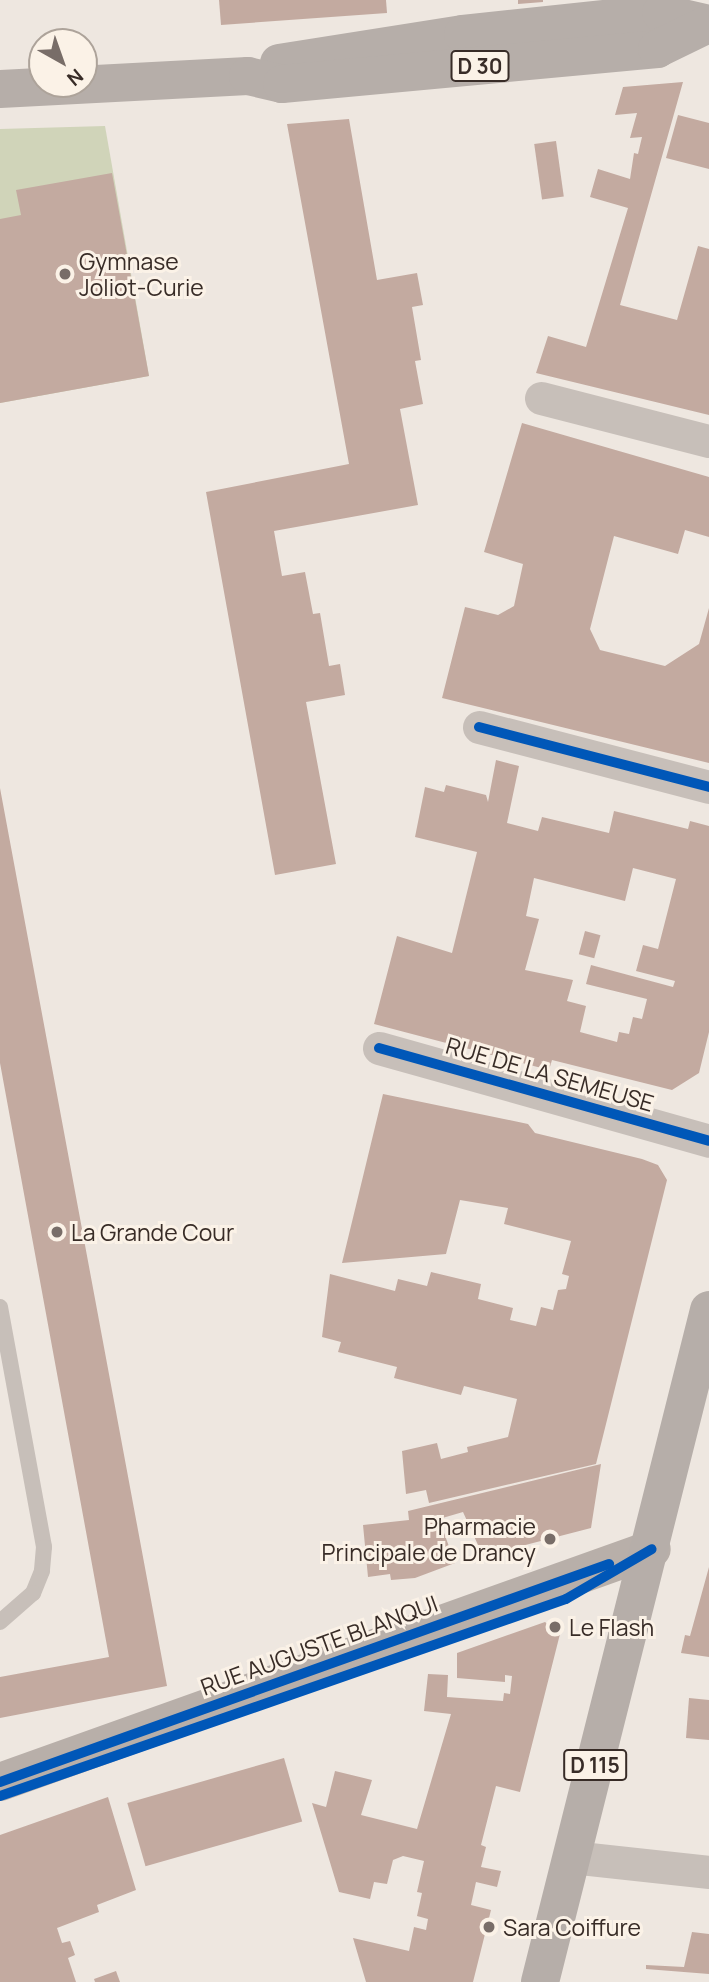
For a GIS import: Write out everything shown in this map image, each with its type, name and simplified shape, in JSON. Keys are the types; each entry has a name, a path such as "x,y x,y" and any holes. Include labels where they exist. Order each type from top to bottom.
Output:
{"main road":[{"path":"0,89 248,76 292,58 463,34 661,13 708,24"},
{"name":"D 115","path":"540,1982 652,1549 709,1310"}],"street":[{"path":"541,398 709,441"},
{"path":"479,727 709,787"},
{"name":"RUE DE LA SEMEUSE","path":"379,1048 709,1142"},
{"name":"RUE AUGUSTE BLANQUI","path":"0,1782 652,1549"},
{"path":"571,1857 709,1872"}],"lane":[{"path":"0,1307 44,1547 42,1571 33,1592 0,1622"},
{"path":"0,1766 91,1749"}],"green space":[{"name":"Gymnase Joliot-Curie","path":"105,126 149,376 0,403 0,129"}],"building":[{"path":"219,0 386,0 387,13 221,25"},
{"path":"518,0 543,0 543,2 518,4"},
{"path":"683,82 620,305 677,320 698,246 709,249 709,415 536,373 548,336 586,347 628,208 590,197 598,169 630,179 634,153 638,154 642,137 630,138 637,113 615,115 623,87"},
{"path":"678,115 709,123 709,169 666,158"},
{"path":"349,119 377,280 417,273 423,305 412,307 421,360 415,361 423,404 400,409 418,505 274,531 282,576 305,572 313,614 320,613 329,666 340,664 345,695 306,702 336,864 275,875 206,492 349,464 287,124"},
{"path":"556,141 564,196 542,200 534,144"},
{"name":"Gymnase Joliot-Curie","path":"112,173 149,376 0,403 0,219 21,215 16,190"},
{"path":"522,423 709,477 709,537 685,530 678,554 614,536 590,629 600,650 665,666 699,644 709,608 709,763 442,698 465,607 498,615 514,606 523,564 484,552"},
{"path":"496,760 519,766 507,823 538,831 542,817 609,833 614,811 688,829 690,821 709,826 709,1032 699,1073 672,1090 552,1060 549,1070 374,1024 397,936 452,953 477,852 415,837 425,787 444,792 446,785 486,795 488,802","holes":["633,868 676,879 658,949 643,945 636,971 675,981 673,987 591,965 586,984 647,999 642,1019 633,1017 629,1034 619,1032 617,1042 580,1032 586,1006 567,1001 573,980 525,970 539,919 526,916 534,878 625,901"]},
{"name":"La Grande Cour","path":"0,788 167,1686 0,1718 0,1677 109,1657 0,1063"},
{"path":"585,931 600,935 594,958 579,954"},
{"path":"383,1094 528,1124 535,1133 658,1165 667,1180 596,1464 429,1503 426,1490 406,1494 402,1451 437,1443 441,1459 468,1452 467,1447 508,1437 517,1399 464,1386 461,1395 394,1378 397,1367 338,1352 341,1342 322,1337 330,1274 395,1291 398,1279 427,1286 431,1272 481,1284 478,1299 513,1308 510,1320 536,1326 541,1307 553,1310 558,1290 566,1289 569,1276 562,1274 571,1241 504,1224 508,1208 460,1200 446,1254 342,1263"},
{"path":"601,1464 591,1528 483,1556 463,1512 439,1519 455,1563 415,1578 391,1580 390,1574 368,1577 363,1525 409,1520 408,1511"},
{"path":"709,1567 709,1657 681,1653 685,1635 690,1636"},
{"path":"545,1622 560,1634 520,1792 496,1786 481,1845 486,1847 481,1867 501,1871 497,1887 476,1882 471,1905 491,1910 473,1982 366,1982 353,1938 409,1951 414,1927 426,1930 428,1919 417,1916 422,1893 417,1892 424,1861 403,1856 393,1860 387,1884 374,1882 370,1899 339,1892 312,1803 326,1807 335,1771 372,1780 361,1815 417,1829 451,1714 424,1711 428,1674 448,1675 447,1697 503,1701 504,1693 510,1694 512,1676 505,1675 505,1682 457,1678 457,1653"},
{"path":"689,1698 709,1700 709,1740 686,1738"},
{"path":"284,1758 302,1821 146,1866 127,1803"},
{"path":"108,1797 136,1890 97,1905 99,1912 57,1928 62,1943 70,1941 75,1955 68,1958 76,1982 0,1982 0,1835"},
{"path":"692,1932 709,1934 709,1974 646,1969 646,1965 684,1967"},
{"path":"116,1971 120,1982 95,1982 94,1979"}],"cycle path":[{"path":"479,727 709,787"},
{"path":"379,1048 709,1141"},
{"path":"0,1796 566,1599 652,1549"},
{"path":"0,1782 609,1564"}],"place":[{"name":"Gymnase Joliot-Curie","path":"65,274"},
{"name":"La Grande Cour","path":"57,1232"},
{"name":"Pharmacie Principale de Drancy","path":"550,1539"},
{"name":"Le Flash","path":"555,1627"},
{"name":"Sara Coiffure","path":"489,1927"}]}
